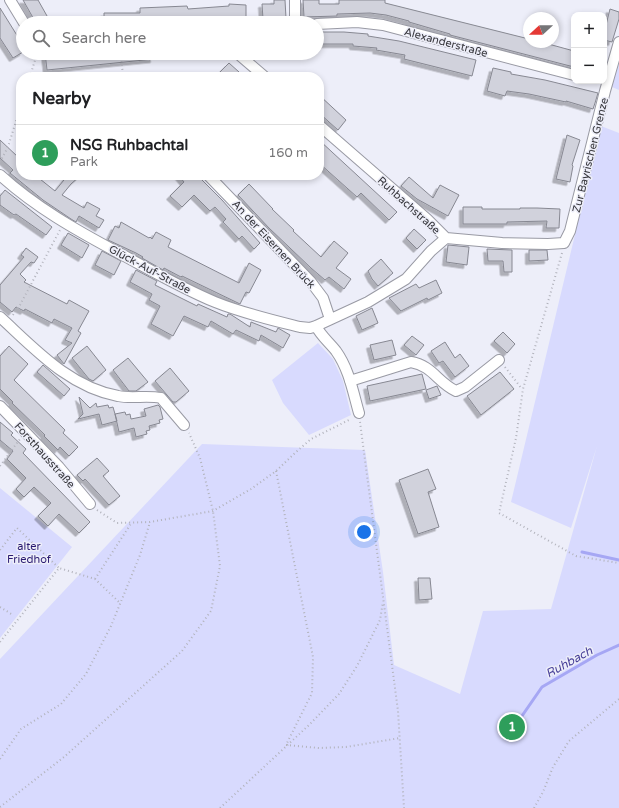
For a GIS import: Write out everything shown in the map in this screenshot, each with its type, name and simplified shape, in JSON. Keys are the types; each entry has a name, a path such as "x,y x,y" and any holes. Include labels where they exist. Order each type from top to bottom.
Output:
{"street":[{"path":"10,0 20,16"},
{"path":"295,0 295,16"},
{"name":"Alexanderstraße","path":"324,24 357,22 383,25 571,74"},
{"name":"Zur Bayrischen Grenze","path":"564,243 570,231 619,42"},
{"path":"245,60 259,72"},
{"name":"Ruhbachstraße","path":"324,129 427,219 446,238 502,243 564,243"},
{"name":"Glück-Auf-Straße","path":"0,175 41,207 64,222 167,279 215,302 300,327 310,328 316,326"},
{"name":"An der Eisernen Brück","path":"213,180 311,282 323,298 330,319"},
{"path":"359,413 344,364 336,351 320,334 316,326 368,302 406,279 431,251 446,238"},
{"path":"3,320 48,360 76,381 90,388 117,396 161,398 184,425"},
{"path":"350,381 411,362 421,364 433,371 447,386 456,390 465,387 499,360"},
{"name":"Forsthausstraße","path":"0,406 58,467 90,504"}],"path":[{"path":"31,72 35,60"},
{"path":"122,60 123,72"},
{"path":"0,162 8,147 16,121"},
{"path":"3,320 20,305 64,222"},
{"path":"560,260 523,389 516,438 499,513 576,556 619,563"},
{"path":"499,360 523,389"},
{"path":"90,504 118,522 150,522 213,511 251,489 276,471 311,440 359,413 398,711 404,808"},
{"path":"0,807 64,757 182,651 212,611 220,566 213,511 200,458 184,425"},
{"path":"0,466 25,432"},
{"path":"276,471 313,657 312,693 286,745"},
{"path":"95,579 132,522"},
{"path":"0,759 22,729 61,704 86,674 111,626 140,554 150,522"},
{"path":"0,550 17,528 59,568 95,579 120,604"},
{"path":"0,642 59,568"},
{"path":"220,808 309,725 339,694 357,666 380,620 383,599"},
{"path":"0,607 13,615"},
{"path":"534,808 543,792 553,767 569,741 619,699"},
{"path":"286,745 319,748 346,747 400,738"}],"green space":[{"path":"619,63 619,90 612,87"},
{"path":"601,126 619,133 619,808 0,808 0,659 202,444 365,450 383,572 394,665 460,694 483,611 551,609 597,446 571,528 511,502"},
{"path":"318,343 333,359 343,381 351,415 309,435 283,403 272,380"},
{"name":"alter Friedhof","path":"0,488 72,547 0,638"}],"building":[{"path":"23,0 38,0 47,16 32,16"},
{"path":"274,0 285,0 286,16 263,16 262,4 274,4"},
{"path":"303,0 319,0 319,4 339,4 339,0 385,0 385,3 523,38 523,48 559,47 571,50 571,66 450,35 386,15 370,13 304,16"},
{"path":"229,4 246,5 246,16 104,16 104,13 140,13 140,8 187,6 188,9 229,6"},
{"path":"0,8 16,34 16,56 13,58 0,38"},
{"path":"610,9 619,12 619,19 612,42 607,41 607,21"},
{"path":"324,32 368,34 368,36 399,41 476,60 472,76 404,59 405,55 376,50 377,48 353,46 353,44 324,44"},
{"path":"46,60 144,60 47,70"},
{"path":"229,63 239,72 220,72"},
{"path":"493,68 511,72 511,74 545,80 598,93 593,109 566,101 529,94 507,91 505,96 487,91"},
{"path":"324,100 346,120 338,130 324,117"},
{"path":"567,135 580,140 572,165 570,182 556,179"},
{"path":"0,140 16,155 16,178 10,173 13,170 0,158"},
{"path":"324,145 397,212 389,220 361,193 357,197 324,167"},
{"path":"409,177 433,198 440,185 459,195 448,216 417,199 401,186"},
{"path":"19,180 41,180 55,191 64,180 75,180 62,195 84,208 87,202 100,209 96,216 104,220 99,228 79,216 76,222 43,200"},
{"path":"182,180 202,180 260,243 254,249 242,236 239,239 223,222 226,219 215,207 210,211 194,195 182,207 170,196 184,182"},
{"path":"249,184 294,230 293,231 321,257 334,241 348,253 336,268 351,279 344,289 329,277 325,280 311,268 269,228 238,195"},
{"path":"5,190 52,227 46,235 16,214 14,215 0,205 0,196"},
{"path":"463,207 482,207 482,209 560,209 559,228 546,228 547,221 507,222 507,224 463,224"},
{"path":"121,222 152,239 156,232 171,240 168,247 239,283 249,263 261,270 249,293 246,292 240,304 164,268 163,270 136,253 108,240 115,226 119,228"},
{"path":"414,229 426,240 417,249 406,238"},
{"path":"68,233 89,245 82,258 61,245"},
{"path":"448,245 469,247 467,265 446,262"},
{"path":"26,248 38,257 34,263 31,262 20,274 26,280 24,282 67,304 69,300 89,311 78,331 81,333 64,364 57,355 72,343 65,340 72,328 54,319 52,323 25,309 24,311 16,307 12,312 0,302 0,285 24,257 21,255"},
{"path":"487,249 512,250 512,272 504,272 503,261 488,261"},
{"path":"529,250 547,250 548,260 529,261"},
{"path":"102,251 121,261 114,275 95,265"},
{"path":"381,259 393,273 378,286 368,271"},
{"path":"136,270 157,281 155,285 197,306 198,304 227,317 228,314 230,314 250,327 251,322 276,332 278,328 290,335 283,348 261,335 259,341 236,330 233,334 211,321 208,327 184,316 173,336 151,324 160,306 149,300 152,294 130,282"},
{"path":"436,280 442,293 428,300 427,298 401,311 389,298 416,284 419,288"},
{"path":"372,308 378,323 362,330 356,316"},
{"path":"503,332 515,344 507,353 494,341"},
{"path":"412,336 424,345 416,355 404,345"},
{"path":"392,340 396,355 374,360 370,345"},
{"path":"445,342 455,358 460,354 469,366 455,377 443,361 439,363 431,351"},
{"path":"9,346 28,364 14,380 65,430 63,433 78,447 69,456 60,447 58,450 0,389 0,356"},
{"path":"87,346 106,370 93,381 89,379 72,358"},
{"path":"128,358 148,382 136,391 129,391 113,370"},
{"path":"43,365 70,389 64,396 37,372"},
{"path":"170,368 189,391 176,402 173,402 155,381"},
{"path":"500,372 514,389 481,415 467,396"},
{"path":"422,374 426,389 370,401 367,386"},
{"path":"437,386 441,395 429,399 426,390"},
{"path":"79,397 90,408 96,403 97,407 108,405 109,408 113,407 117,421 102,425 99,414 78,419 83,414"},
{"path":"158,405 160,407 163,419 159,420 160,423 149,426 150,430 146,431 147,434 136,437 134,428 119,432 115,414 125,412 126,415 130,414 131,419 146,416 144,409"},
{"path":"0,422 13,433 11,435 26,449 23,453 90,522 79,533 59,514 48,526 38,516 51,503 34,487 24,497 16,489 26,478 7,459 13,451 0,440"},
{"path":"97,458 109,471 103,476 120,496 109,505 85,479 83,481 77,475"},
{"path":"428,469 436,489 428,492 439,527 418,534 399,480"},
{"path":"418,578 430,578 432,599 419,600"}],"waterway":[{"path":"582,552 619,560"},
{"name":"Ruhbach","path":"506,739 542,687 597,655 619,645"}],"place":[{"name":"NSG Ruhbachtal","path":"512,727"}]}
